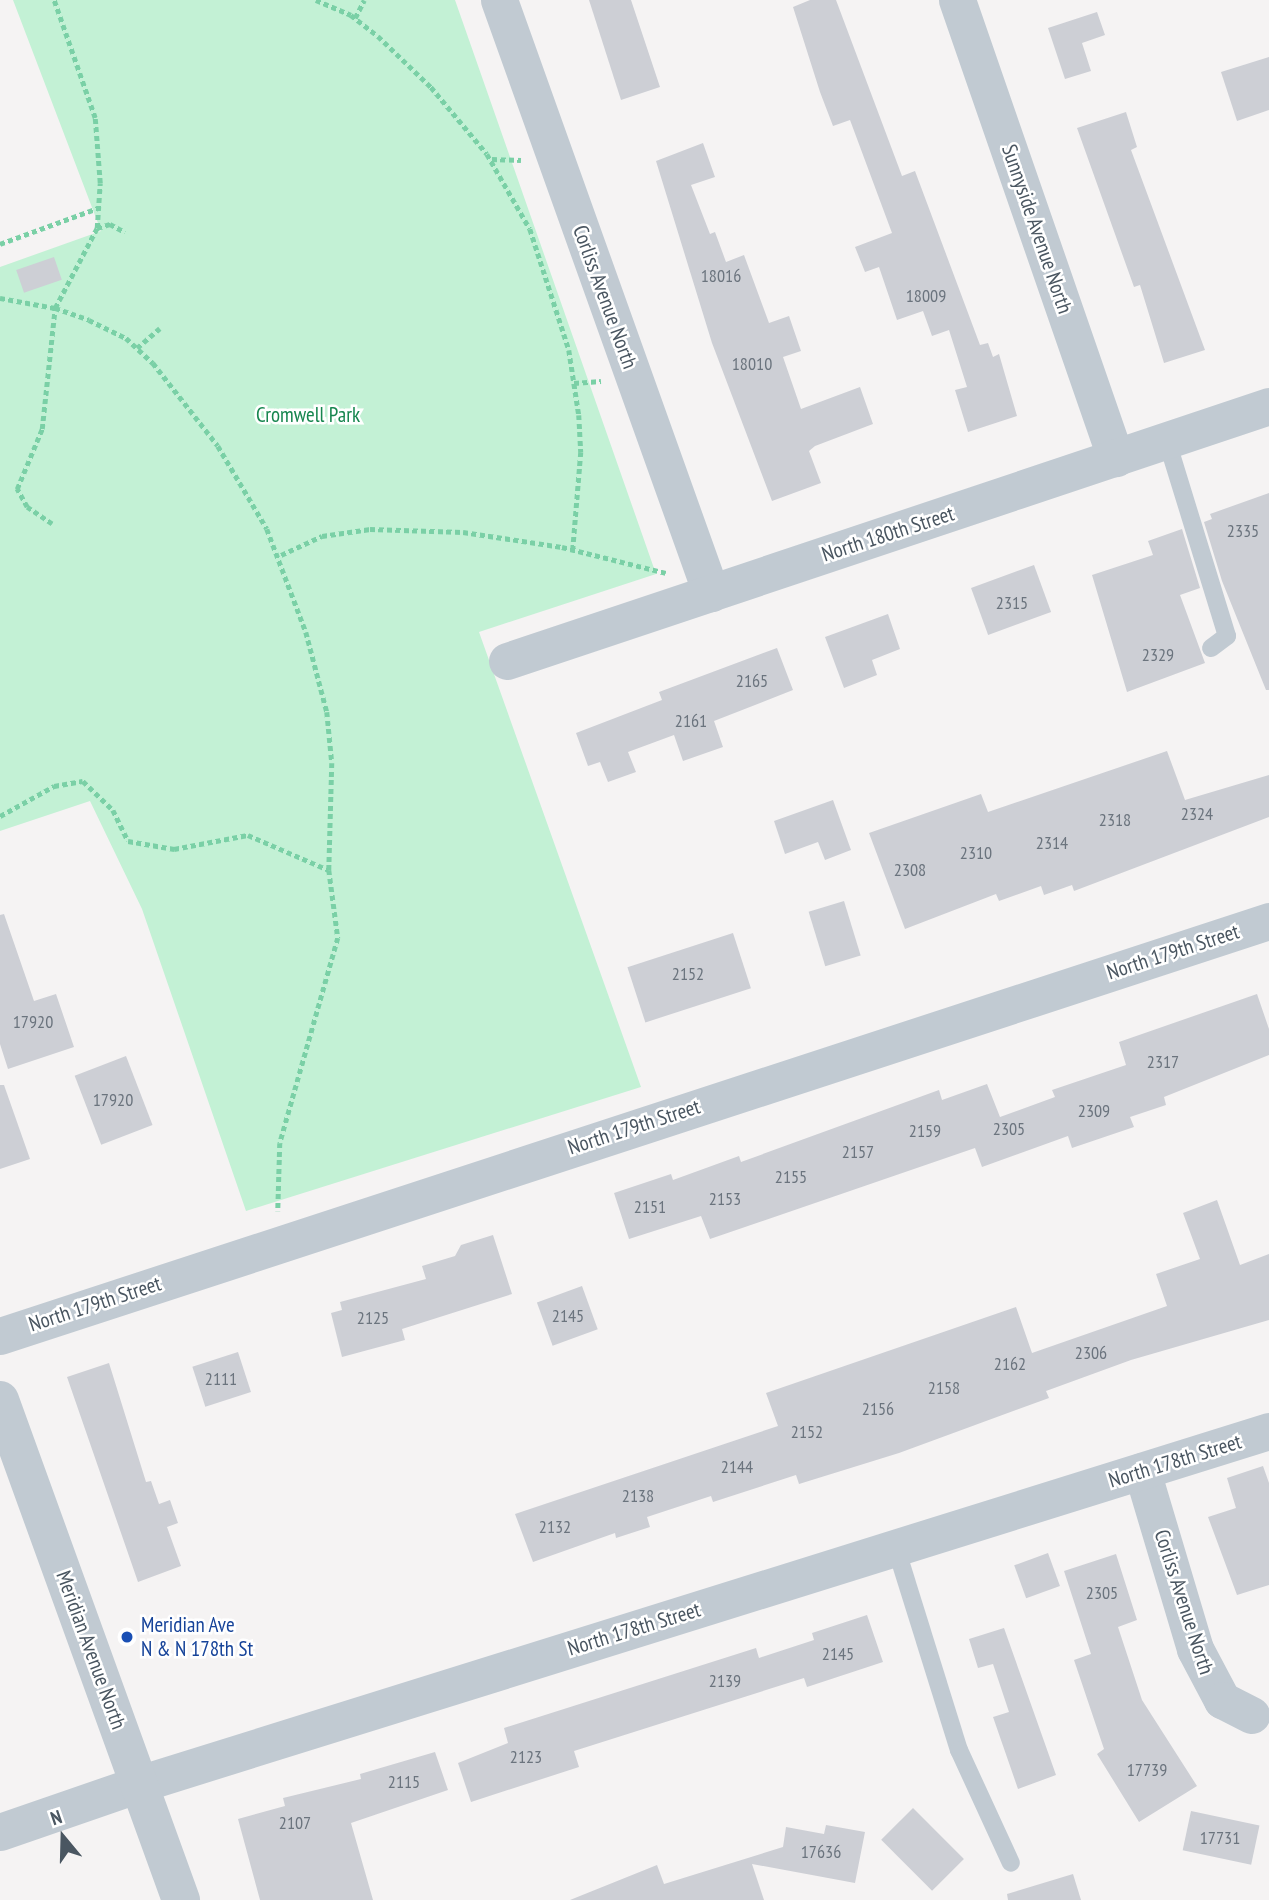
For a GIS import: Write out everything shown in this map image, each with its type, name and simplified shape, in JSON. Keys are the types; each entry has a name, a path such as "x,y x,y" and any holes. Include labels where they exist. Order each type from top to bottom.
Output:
{"street":[{"name":"Corliss Avenue North","path":"499,0 711,593"},
{"name":"Sunnyside Avenue North","path":"957,0 1116,458"},
{"name":"North 180th Street","path":"507,661 1269,406"},
{"name":"North 179th Street","path":"0,1336 1269,921"},
{"name":"Meridian Avenue North","path":"0,1400 181,1900"},
{"name":"North 178th Street","path":"0,1832 139,1784 1269,1431"},
{"name":"Corliss Avenue North","path":"1142,1471 1195,1649 1222,1700 1251,1715"}],"lane":[{"path":"1167,440 1227,636 1211,649"},
{"path":"895,1548 959,1750 1011,1863"}],"path":[{"path":"52,524 27,507 17,489 42,429 55,308 97,228 98,208 95,118 54,0"},
{"path":"316,0 355,18 410,65 488,154 530,229 569,350 577,404 581,452 573,549"},
{"path":"355,18 364,0"},
{"path":"0,244 98,208"},
{"path":"97,228 110,224 125,232"},
{"path":"0,298 55,308 126,338 137,348 218,446 281,555 327,712 332,763 329,870 338,938 279,1143 276,1186 281,1243"},
{"path":"137,348 160,328"},
{"path":"281,555 322,536 370,529 463,532 573,549 660,570 711,593"},
{"path":"0,816 54,786 83,781 113,810 128,841 174,849 248,835 329,870"}],"green space":[{"name":"Cromwell Park","path":"13,0 455,0 656,574 479,632 641,1087 246,1211 142,909 90,801 0,831 0,267 101,231"}],"building":[{"path":"589,0 631,0 660,87 621,100"},
{"path":"810,0 836,0 902,176 915,171 980,345 988,343 993,357 999,354 1017,416 968,432 955,390 967,387 949,330 932,336 923,311 897,320 879,267 865,272 855,247 892,233 850,120 833,126 820,92 793,7"},
{"path":"1097,12 1105,35 1082,43 1091,71 1065,79 1048,28"},
{"path":"1269,57 1269,110 1237,121 1221,72"},
{"path":"1126,112 1137,147 1131,150 1205,350 1164,363 1140,285 1134,287 1077,128"},
{"path":"703,143 715,177 691,185 710,234 715,232 726,262 744,255 769,323 789,316 801,351 783,357 801,409 860,387 873,424 815,446 809,451 821,483 772,501 712,343 656,161"},
{"path":"54,257 62,280 24,293 16,270"},
{"path":"1269,493 1269,690 1266,690 1222,581 1204,522 1212,519 1210,514"},
{"path":"1182,529 1200,588 1180,595 1205,663 1127,692 1092,575 1153,555 1148,541"},
{"path":"1034,565 1051,612 988,635 971,588"},
{"path":"888,614 900,649 872,660 877,675 844,688 825,637"},
{"path":"777,648 793,690 714,721 723,747 683,761 674,735 628,752 636,772 608,782 600,762 588,766 576,733 662,700 659,692"},
{"path":"1167,751 1185,800 1269,775 1269,817 1074,891 1072,885 1044,895 1041,886 999,901 996,894 905,929 869,833 981,794 988,812"},
{"path":"833,800 851,850 825,860 818,842 785,854 774,821"},
{"path":"844,901 861,956 825,966 809,912"},
{"path":"4,914 34,1001 56,994 74,1047 8,1069 0,1044 0,915"},
{"path":"733,933 751,988 645,1022 627,967"},
{"path":"1257,994 1269,1029 1269,1055 1164,1097 1166,1105 1130,1117 1134,1127 1072,1148 1068,1136 982,1167 975,1148 710,1239 701,1216 629,1239 614,1193 671,1174 673,1180 739,1156 741,1162 939,1090 942,1100 987,1084 1000,1117 1055,1097 1052,1090 1126,1065 1119,1042"},
{"path":"126,1056 153,1125 101,1145 75,1076"},
{"path":"0,1085 4,1085 30,1159 0,1169"},
{"path":"1217,1200 1240,1265 1269,1254 1269,1320 1131,1360 1046,1391 1049,1398 899,1453 799,1484 796,1475 713,1502 711,1496 647,1517 650,1527 616,1538 615,1533 533,1562 515,1514 778,1426 766,1393 1016,1307 1032,1353 1167,1306 1156,1274 1200,1259 1183,1213"},
{"path":"493,1235 512,1294 402,1329 405,1340 342,1357 331,1313 342,1310 340,1302 426,1279 422,1266 455,1256 461,1245"},
{"path":"582,1286 598,1329 553,1346 537,1302"},
{"path":"238,1352 251,1392 205,1407 192,1367"},
{"path":"109,1363 146,1482 151,1481 159,1504 170,1500 178,1523 167,1527 181,1566 138,1582 67,1377"},
{"path":"1263,1466 1269,1483 1269,1585 1237,1595 1208,1517 1236,1508 1227,1478"},
{"path":"1048,1553 1060,1586 1026,1598 1014,1565"},
{"path":"1116,1554 1137,1620 1118,1627 1142,1700 1197,1786 1139,1822 1097,1754 1104,1749 1074,1660 1091,1654 1064,1571"},
{"path":"867,1615 883,1662 807,1687 804,1678 574,1751 579,1767 471,1802 458,1763 508,1743 504,1728 756,1648 759,1658 814,1640 812,1633"},
{"path":"1004,1628 1056,1775 1018,1789 993,1717 1009,1712 993,1664 978,1668 969,1639"},
{"path":"435,1752 448,1790 351,1823 373,1900 260,1900 238,1819 285,1806 283,1798 361,1779 360,1774"},
{"path":"913,1808 964,1859 932,1891 881,1840"},
{"path":"1191,1811 1259,1826 1251,1865 1183,1850"},
{"path":"826,1825 865,1832 855,1883 752,1864 764,1900 570,1900 657,1865 664,1884 783,1847 786,1827 824,1834"},
{"path":"1073,1874 1081,1900 1008,1900 1007,1894"}],"place":[{"name":"Meridian Ave N & N 178th St","path":"127,1637"}]}
